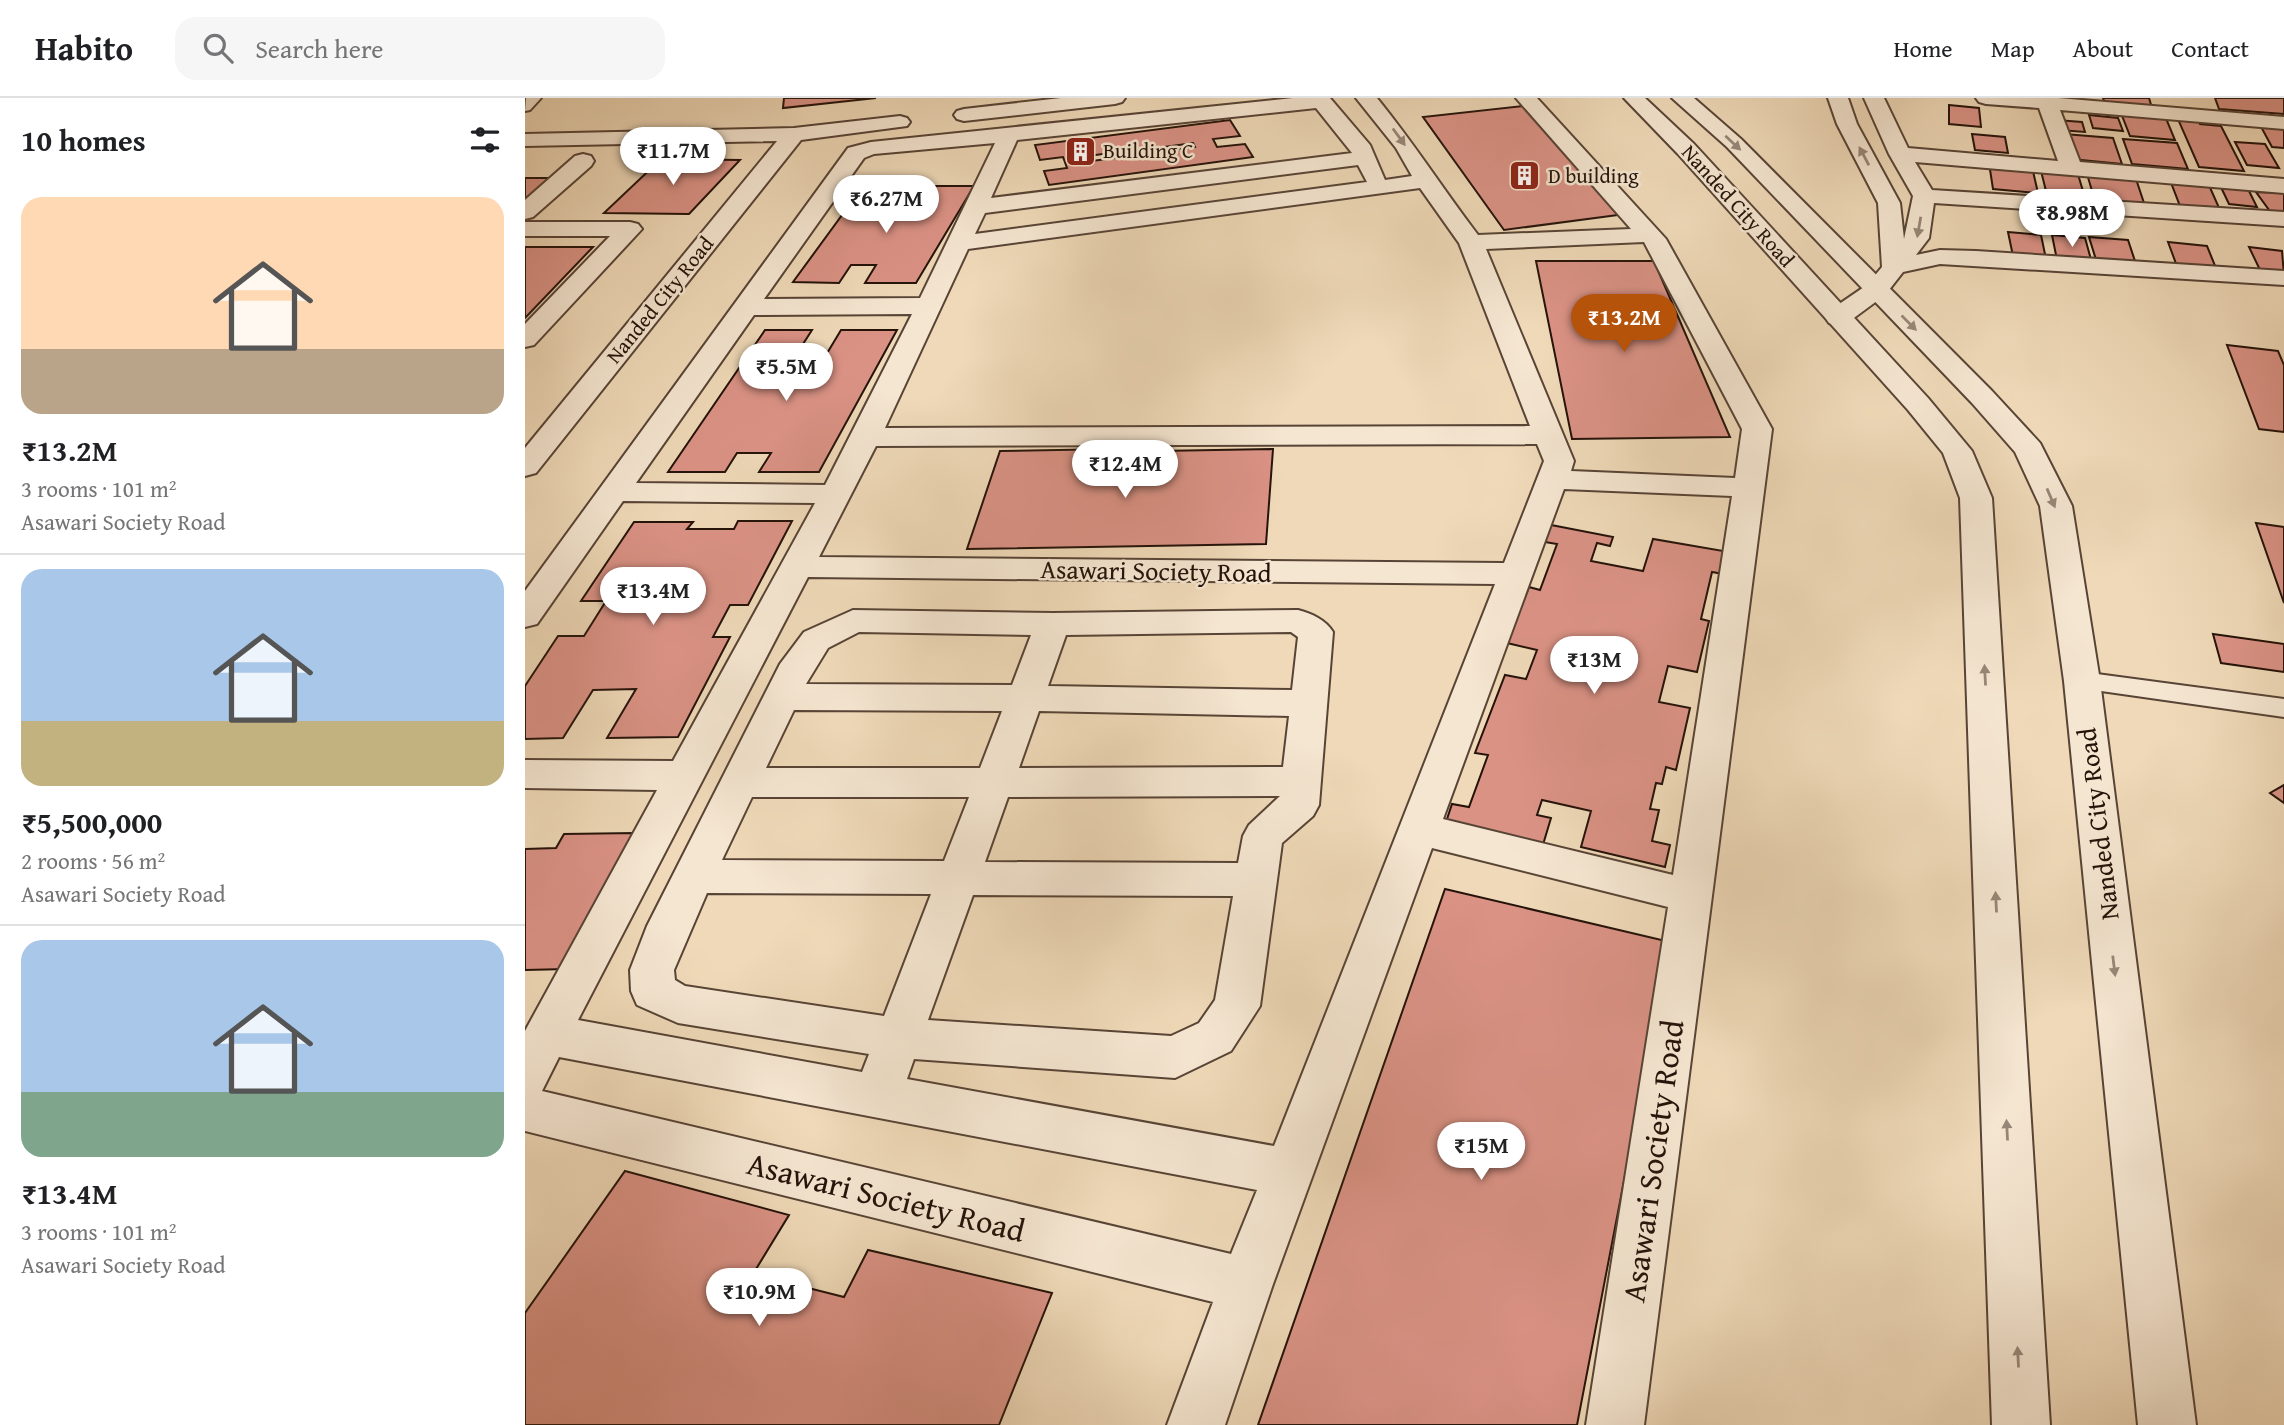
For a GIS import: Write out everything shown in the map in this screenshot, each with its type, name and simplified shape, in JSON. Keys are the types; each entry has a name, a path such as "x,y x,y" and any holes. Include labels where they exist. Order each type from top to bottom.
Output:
{"street":[{"path":"941,117 1115,98"},
{"path":"1196,1425 1246,1284 1559,461 1471,242 1426,181 1405,146 1366,98"},
{"name":"Asawari Society Road","path":"1526,98 1658,244 1757,429 1615,1425"},
{"name":"Nanded City Road","path":"1634,98 1686,149 1957,451 1976,498 2021,1425"},
{"name":"Nanded City Road","path":"1682,98 1885,279 1982,397 2029,449 2056,506 2082,681 2167,1425"},
{"path":"1838,98 1847,124 1889,203 1885,279"},
{"path":"1838,317 1885,279 1917,238 1924,196 1900,154 1874,98"},
{"path":"1986,98 2284,123"},
{"path":"525,616 856,153 871,148 1320,99 1359,145 1372,172"},
{"path":"2047,104 2072,169"},
{"path":"528,137 794,134 914,120"},
{"name":"Nanded City Road","path":"525,467 794,134"},
{"path":"525,1076 866,437 1009,135"},
{"path":"1900,154 2284,186"},
{"path":"525,212 583,161 548,162"},
{"path":"976,207 1372,172 1426,181"},
{"path":"959,243 1372,172"},
{"path":"1924,196 2284,219"},
{"path":"525,229 630,229 525,339"},
{"path":"1471,242 1650,235"},
{"path":"1885,279 1940,257 2284,278"},
{"path":"747,307 929,306"},
{"path":"866,437 1549,435"},
{"path":"1552,480 1749,488"},
{"path":"615,492 836,494"},
{"name":"Asawari Society Road","path":"796,568 1517,574"},
{"name":"Asawari Society Road","path":"853,621 1053,624 1298,621 1317,632 1299,804 1263,836 1237,1006 1215,1037 1175,1057 898,1038 678,1004 653,990 652,970 694,876 798,664 816,640 853,621"},
{"path":"877,1096 1053,624"},
{"path":"782,697 1025,698 1309,704"},
{"path":"525,774 685,776"},
{"path":"740,783 1301,781"},
{"path":"1419,829 1691,896"},
{"path":"694,876 958,880 1256,880"},
{"path":"548,1035 1289,1172"},
{"name":"Asawari Society Road","path":"525,1109 1246,1284"}],"lane":[{"path":"525,107 534,98"},
{"path":"2082,681 2284,708"}],"building":[{"path":"784,98 876,98 783,108"},
{"path":"2103,98 2149,98 2152,108 2105,104"},
{"path":"2215,98 2284,98 2284,114 2219,109"},
{"path":"1949,105 1979,108 1981,127 1949,124"},
{"name":"D building","path":"1523,106 1618,215 1504,230 1423,117"},
{"path":"2121,113 2165,116 2175,140 2130,136"},
{"path":"2089,115 2118,118 2123,131 2093,128"},
{"path":"2177,117 2198,119 2200,124 2221,126 2244,171 2199,167"},
{"name":"Building C","path":"1230,120 1240,136 1213,139 1217,147 1245,144 1253,157 1049,185 1044,171 1067,168 1063,157 1040,160 1035,145","holes":["1193,143 1195,147 1151,153 1149,149","1136,149 1139,155 1084,162 1082,157"]},
{"path":"2056,120 2082,122 2085,132 2059,130"},
{"path":"2260,125 2284,127 2284,148 2272,147"},
{"path":"1972,134 2005,137 2008,153 1975,150"},
{"path":"2064,134 2113,138 2122,164 2071,159"},
{"path":"2123,139 2177,143 2188,169 2132,164"},
{"path":"2235,142 2265,144 2279,168 2247,165"},
{"path":"661,159 740,160 689,214 604,213"},
{"path":"1989,163 2032,167 2038,193 1993,189"},
{"path":"2040,167 2077,171 2085,198 2047,195"},
{"path":"2087,174 2136,179 2145,206 2095,201"},
{"path":"525,178 550,178 525,202"},
{"path":"2170,180 2208,183 2220,210 2180,206"},
{"path":"2218,181 2245,183 2257,207 2229,204"},
{"path":"864,185 903,185 894,199 919,199 927,186 974,186 916,283 865,283 876,265 851,265 839,283 793,282"},
{"path":"2256,192 2284,193 2284,215 2272,214"},
{"path":"2008,232 2041,235 2046,259 2013,256"},
{"path":"2052,235 2085,238 2092,263 2057,260"},
{"path":"2089,237 2128,240 2137,267 2097,263"},
{"path":"2168,242 2207,246 2218,273 2178,269"},
{"path":"525,247 593,247 525,318"},
{"path":"2249,247 2282,251 2284,275 2261,272"},
{"path":"1536,261 1654,261 1730,437 1572,439"},
{"path":"765,330 812,330 796,355 826,355 841,330 897,330 819,472 759,472 771,453 737,453 725,472 668,472"},
{"path":"2227,345 2278,351 2284,365 2284,432 2259,429"},
{"path":"1113,449 1107,472 1155,471 1159,451 1273,449 1266,544 967,549 1000,451"},
{"path":"738,521 792,521 748,605 730,605 713,637 730,637 678,737 607,738 636,689 593,690 563,738 525,739 525,686 558,636 584,636 606,601 581,601 634,522 693,522 687,529 734,529"},
{"path":"2256,523 2284,527 2284,603"},
{"path":"1546,524 1613,537 1610,546 1597,543 1591,561 1643,571 1653,539 1729,552 1723,574 1712,572 1701,619 1709,621 1697,672 1668,666 1659,702 1690,708 1676,770 1666,767 1662,784 1656,783 1650,809 1659,810 1652,841 1670,845 1665,867 1581,847 1591,811 1542,800 1537,815 1551,818 1542,848 1445,825 1452,804 1469,807 1488,755 1475,753 1505,675 1526,679 1537,650 1507,643 1529,587 1540,590 1557,544 1539,541"},
{"path":"2213,634 2284,644 2284,672 2221,663"},
{"path":"2284,785 2284,803 2270,793"},
{"path":"635,833 567,969 525,970 525,849 556,848 564,834"},
{"path":"1445,889 1670,942 1577,1425 1258,1425"},
{"path":"625,1171 789,1215 753,1274 844,1297 868,1250 1052,1293 999,1425 525,1425 525,1313"}],"place":[{"name":"Building C","path":"1080,151"},
{"name":"D building","path":"1525,176"}]}
